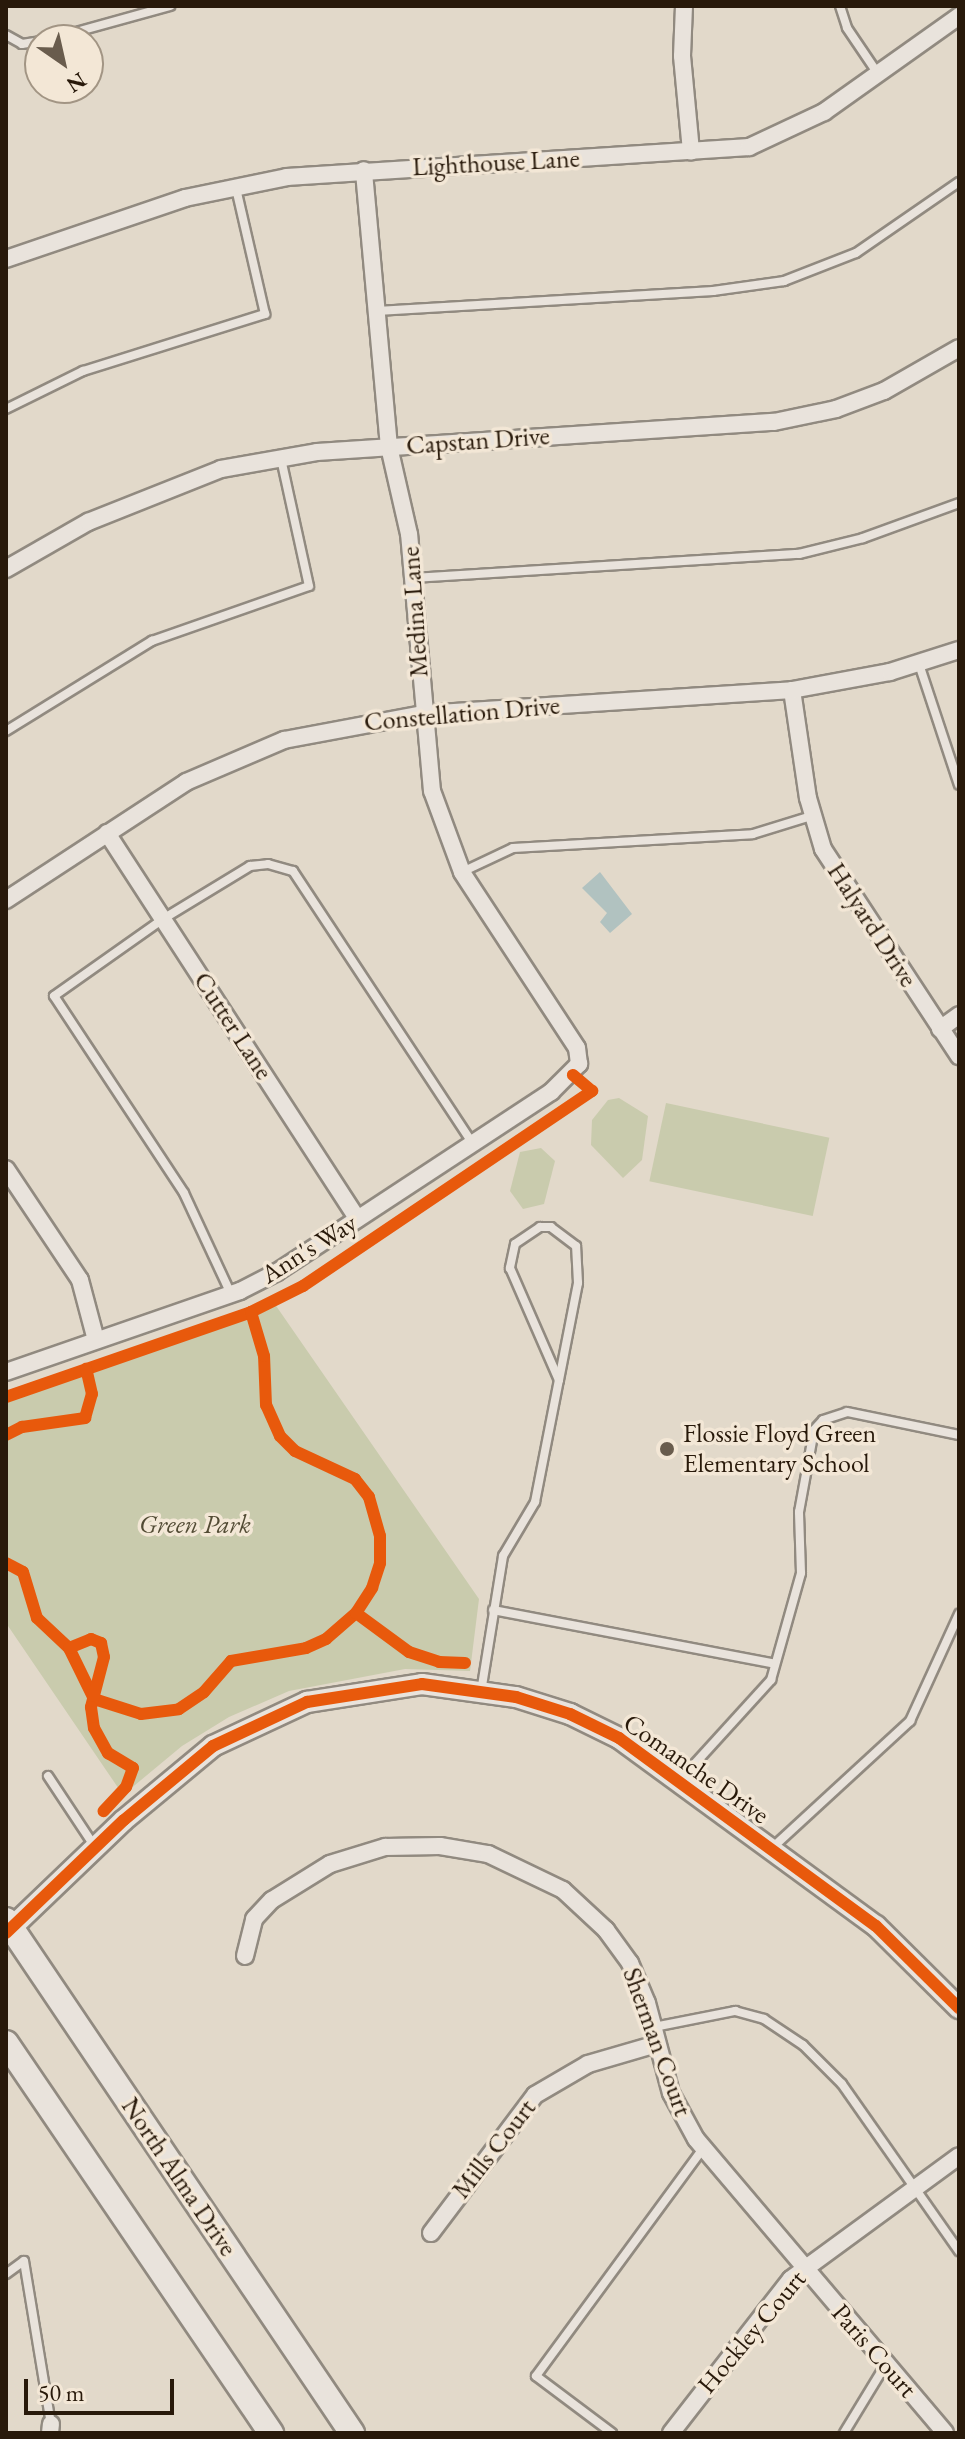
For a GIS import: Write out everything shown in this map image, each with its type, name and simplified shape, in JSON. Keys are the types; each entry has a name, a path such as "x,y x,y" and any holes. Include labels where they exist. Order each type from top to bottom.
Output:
{"main road":[{"name":"North Alma Drive","path":"8,1928 352,2433"},
{"path":"6,2043 271,2433"}],"street":[{"path":"684,6 682,56 691,152"},
{"name":"Lighthouse Lane","path":"6,259 103,222 236,187 364,170 691,152 774,139 824,112 959,16"},
{"name":"Medina Lane","path":"364,170 389,447 407,521 432,791 462,872 577,1048 579,1064"},
{"name":"Capstan Drive","path":"6,569 88,522 163,489 221,469 281,458 389,447 774,422 884,391 959,348"},
{"name":"Constellation Drive","path":"6,900 186,782 246,754 347,725 423,714 792,690 919,664 959,650"},
{"name":"Halyard Drive","path":"792,690 811,816 841,883 959,1056"},
{"name":"Cutter Lane","path":"107,833 358,1219"},
{"path":"940,1029 959,1015"},
{"name":"Ann's Way","path":"6,1372 231,1294 277,1272 471,1141 551,1092 579,1064"},
{"path":"6,1169 80,1280 96,1340"},
{"name":"Comanche Drive","path":"8,1928 213,1746 307,1702 396,1685 481,1692 570,1714 619,1738 876,1926 959,2008"},
{"name":"Sherman Court","path":"245,1956 250,1931 262,1910 318,1869 385,1847 465,1849 529,1870 592,1914 630,1963 677,2108 703,2149 804,2268"},
{"name":"Mills Court","path":"431,2233 535,2095 588,2064 655,2036"},
{"name":"Hockley Court","path":"671,2433 762,2312 804,2268 959,2156"},
{"name":"Paris Court","path":"804,2268 945,2433"}],"lane":[{"path":"104,24 170,6"},
{"path":"840,6 847,28 878,74"},
{"path":"6,35 24,44"},
{"path":"377,311 713,291 784,281 856,253 959,182"},
{"path":"6,409 83,371 265,314 236,187"},
{"path":"6,731 152,641 309,586 281,458"},
{"path":"412,578 799,554 863,538 959,503"},
{"path":"919,664 959,785"},
{"path":"462,872 513,848 753,834 811,816"},
{"path":"231,1294 184,1193 54,996 163,919 250,866 268,864 293,871 471,1141"},
{"path":"481,1692 503,1556 535,1502 559,1380 579,1259 566,1235 540,1227 515,1244 510,1268 559,1380"},
{"path":"679,1781 771,1680 801,1573 799,1512 814,1430 823,1420 847,1412 959,1435"},
{"path":"493,1610 775,1664"},
{"path":"772,1849 910,1721 959,1614"},
{"path":"48,1776 96,1848"},
{"path":"655,2036 735,2011 764,2019 803,2045 842,2084 959,2251"},
{"path":"612,2433 536,2376 703,2149"},
{"path":"6,2274 24,2261 51,2428"},
{"path":"844,2433 886,2364"}],"green space":[{"path":"619,1098 648,1116 642,1160 623,1178 591,1145 592,1120 608,1100"},
{"path":"666,1103 829,1138 813,1216 649,1181"},
{"path":"541,1148 555,1161 544,1204 523,1209 510,1191 520,1152"},
{"name":"Green Park","path":"272,1300 479,1599 470,1671 405,1669 289,1691 229,1717 182,1746 123,1795 6,1623 6,1391"}],"shaded area":[{"path":"600,872 632,914 610,933 600,922 607,913 582,888"}],"cycle path":[{"path":"6,1397 251,1312 303,1286 592,1091 573,1075"},
{"path":"6,1563 23,1572 37,1618 69,1648 94,1699 141,1714 179,1709 204,1692 231,1661 306,1648 326,1639 356,1613 372,1588 380,1563 380,1536 369,1497 355,1479 295,1451 280,1436 266,1405 264,1356 251,1312"},
{"path":"6,1435 22,1427 85,1418 92,1394 86,1369"},
{"path":"356,1613 409,1652 439,1662 465,1663"},
{"path":"69,1648 91,1639 101,1643 104,1657 91,1707 94,1728 108,1753 133,1768 126,1787 104,1811"},
{"path":"6,1933 124,1820 213,1746 307,1702 422,1684 516,1697 570,1714 619,1738 876,1926 959,2008"}],"place":[{"name":"Flossie Floyd Green Elementary School","path":"667,1449"}]}
